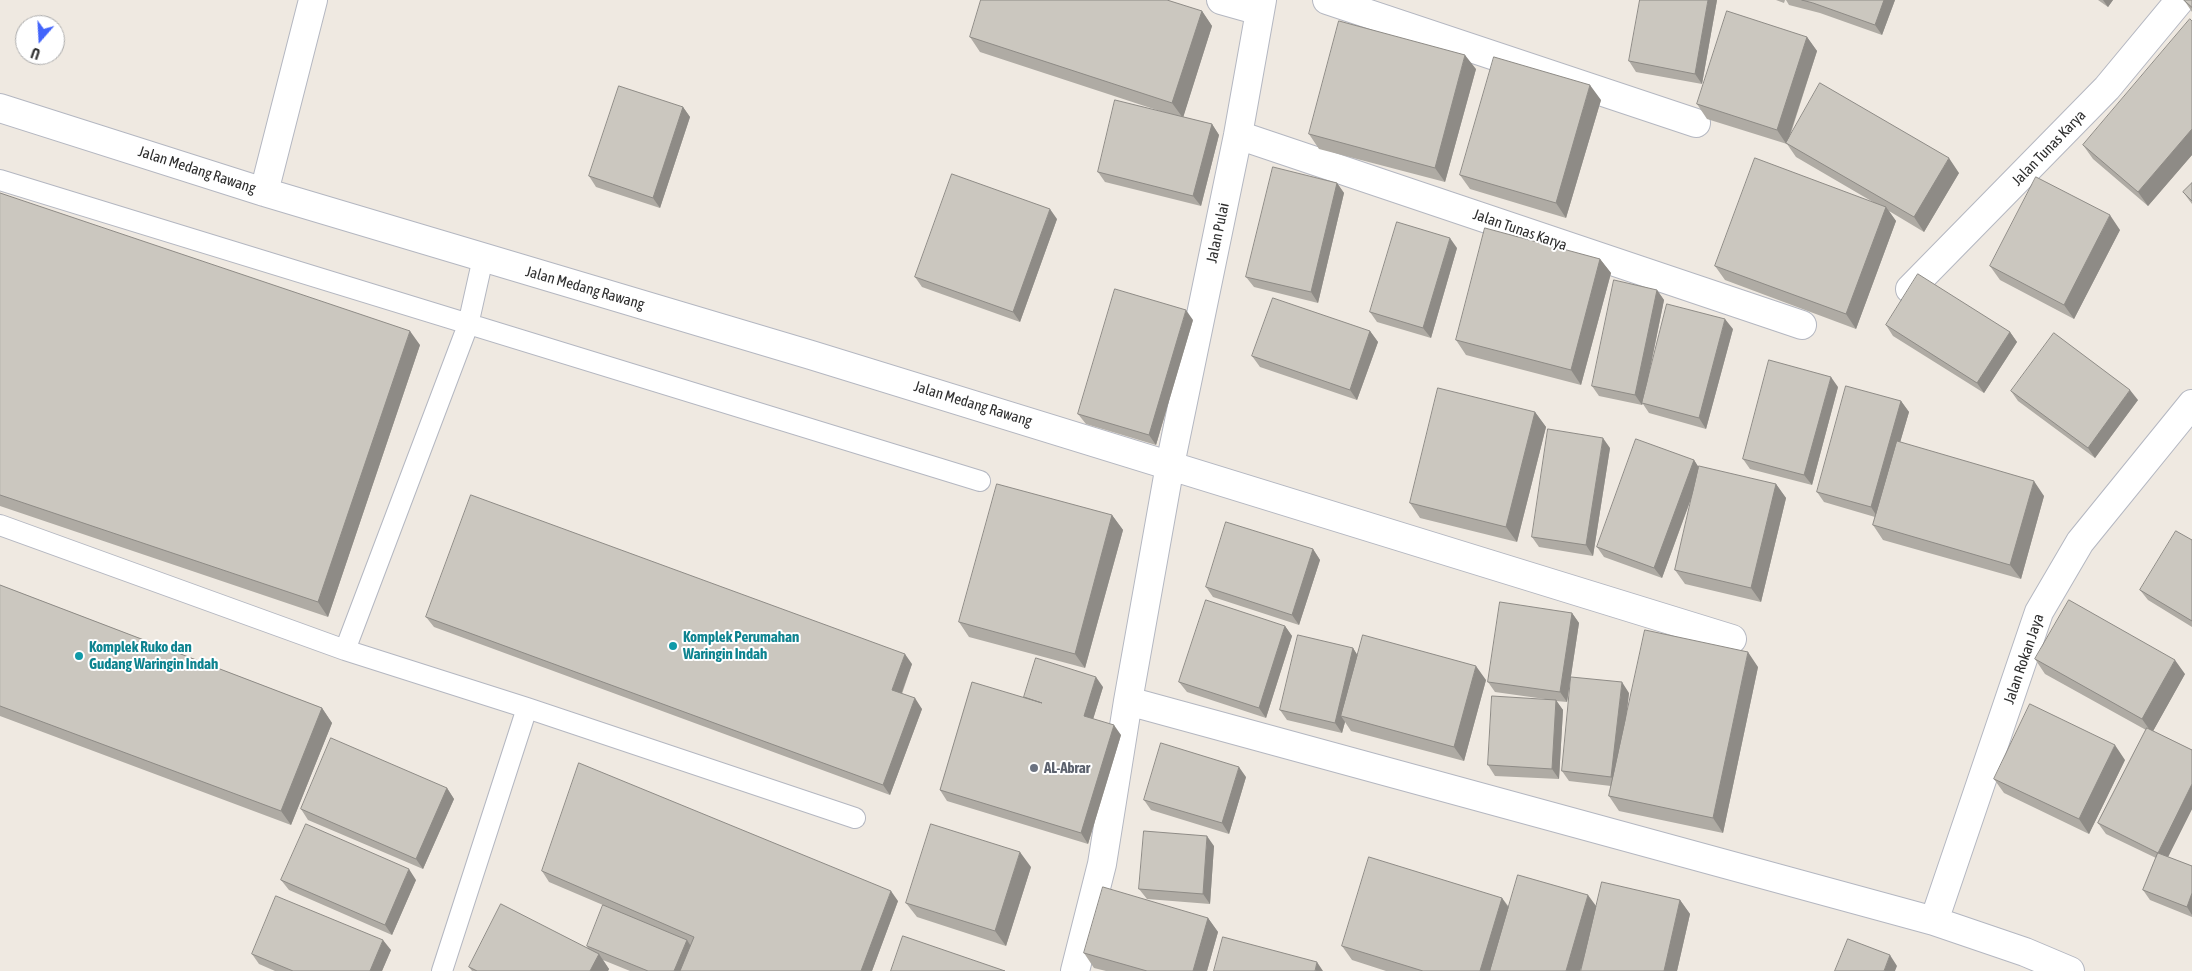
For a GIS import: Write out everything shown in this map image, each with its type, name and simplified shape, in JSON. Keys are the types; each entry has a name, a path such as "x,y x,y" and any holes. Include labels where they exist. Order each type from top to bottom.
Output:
{"street":[{"path":"264,192 313,0"},
{"path":"1221,0 1261,6"},
{"path":"1328,0 1696,123"},
{"name":"Jalan Tunas Karya","path":"1910,289 2107,88 2180,0"},
{"name":"Jalan Pulai","path":"1075,971 1102,864 1128,701 1170,465 1238,135 1261,6"},
{"name":"Jalan Medang Rawang","path":"0,108 264,192 811,354 1732,638"},
{"name":"Jalan Tunas Karya","path":"1238,135 1802,325"},
{"name":"Jalan Rokan Jaya","path":"1934,921 2039,612 2080,542 2192,404"},
{"path":"1128,701 1934,921 2023,961 2070,971"}],"lane":[{"path":"0,180 980,481"},
{"path":"345,650 468,324 483,258"},
{"path":"0,525 345,650 527,708 855,818"},
{"path":"442,971 527,708"}],"building":[{"path":"981,0 1167,0 1202,11 1172,103 970,37"},
{"path":"1640,0 1708,0 1695,74 1629,61"},
{"path":"1802,0 1884,0 1875,25"},
{"path":"2184,0 2192,0 2192,7"},
{"path":"1727,11 1807,37 1777,130 1697,104"},
{"path":"2190,19 2192,21 2192,129 2138,192 2083,145"},
{"path":"1339,21 1465,55 1435,168 1309,134"},
{"path":"1494,57 1590,85 1556,203 1460,175"},
{"path":"1820,83 1949,158 1914,217 1786,143"},
{"path":"619,86 683,107 653,198 589,176"},
{"path":"1115,100 1212,124 1193,196 1098,172"},
{"path":"1755,158 1886,207 1846,314 1715,266"},
{"path":"1273,167 1337,183 1311,292 1246,277"},
{"path":"952,174 1050,209 1013,312 915,277"},
{"path":"2036,177 2110,215 2064,305 1990,266"},
{"path":"2192,183 2192,201 2183,192"},
{"path":"0,193 410,331 318,602 0,495"},
{"path":"1397,222 1450,238 1423,328 1370,312"},
{"path":"1485,228 1600,259 1571,370 1456,340"},
{"path":"1918,274 2010,332 1977,383 1886,325"},
{"path":"1614,280 1657,290 1635,395 1592,386"},
{"path":"1115,289 1186,310 1149,435 1078,414"},
{"path":"1273,298 1370,331 1350,390 1252,356"},
{"path":"1667,304 1725,319 1699,418 1642,403"},
{"path":"2054,333 2130,390 2088,448 2011,391"},
{"path":"1769,360 1831,377 1804,475 1743,459"},
{"path":"1846,386 1901,401 1871,507 1817,492"},
{"path":"1438,388 1535,412 1506,527 1410,503"},
{"path":"1548,429 1603,438 1586,545 1532,537"},
{"path":"1636,439 1694,460 1654,568 1597,547"},
{"path":"1897,441 2034,481 2010,565 1873,525"},
{"path":"1699,466 1776,484 1751,588 1675,570"},
{"path":"997,484 1112,515 1075,654 959,622"},
{"name":"Komplek Perumahan Waringin Indah","path":"471,495 905,654 892,690 915,698 883,785 426,617"},
{"path":"1226,522 1313,549 1292,615 1206,587"},
{"path":"2176,531 2192,540 2192,621 2140,590"},
{"name":"Komplek Ruko dan Gudang Waringin Indah","path":"0,585 322,708 281,811 0,706"},
{"path":"1206,600 1285,626 1259,708 1179,682"},
{"path":"2069,600 2175,660 2142,719 2035,659"},
{"path":"1500,602 1572,613 1560,692 1488,682"},
{"path":"1645,630 1748,652 1713,818 1609,796"},
{"path":"1298,635 1353,648 1335,723 1280,710"},
{"path":"1363,635 1476,666 1454,747 1341,716"},
{"name":"AL-Abrar","path":"1036,658 1096,677 1084,716 1114,725 1081,833 940,790 972,682 1042,703 1024,697"},
{"path":"1571,677 1622,682 1611,777 1562,771"},
{"path":"1492,696 1556,700 1552,769 1488,765"},
{"path":"2030,704 2115,745 2079,819 1994,779"},
{"path":"2147,728 2192,750 2192,784 2158,853 2098,823"},
{"path":"331,738 447,788 416,859 301,809"},
{"path":"1161,743 1239,767 1222,823 1144,800"},
{"path":"579,763 891,891 861,971 680,971 694,937 542,871"},
{"path":"306,824 409,869 385,925 281,880"},
{"path":"931,824 1020,852 995,931 906,903"},
{"path":"1144,831 1207,836 1203,894 1139,889"},
{"path":"2158,853 2192,866 2192,893 2187,907 2143,890"},
{"path":"1369,857 1502,898 1480,971 1423,971 1342,946"},
{"path":"1518,875 1588,895 1566,971 1490,971"},
{"path":"1602,882 1680,900 1664,971 1581,971"},
{"path":"1103,887 1208,918 1193,971 1147,971 1084,953"},
{"path":"276,896 383,940 370,971 293,971 252,954"},
{"path":"501,904 599,954 590,971 477,971 469,967"},
{"path":"603,905 687,940 674,971 648,971 587,946"},
{"path":"903,936 1005,971 891,971"},
{"path":"1223,937 1317,962 1315,971 1214,971"},
{"path":"1848,939 1890,955 1884,971 1835,971"}],"place":[{"name":"Komplek Perumahan Waringin Indah","path":"673,646"},
{"name":"Komplek Ruko dan Gudang Waringin Indah","path":"79,656"},
{"name":"AL-Abrar","path":"1034,768"}]}
